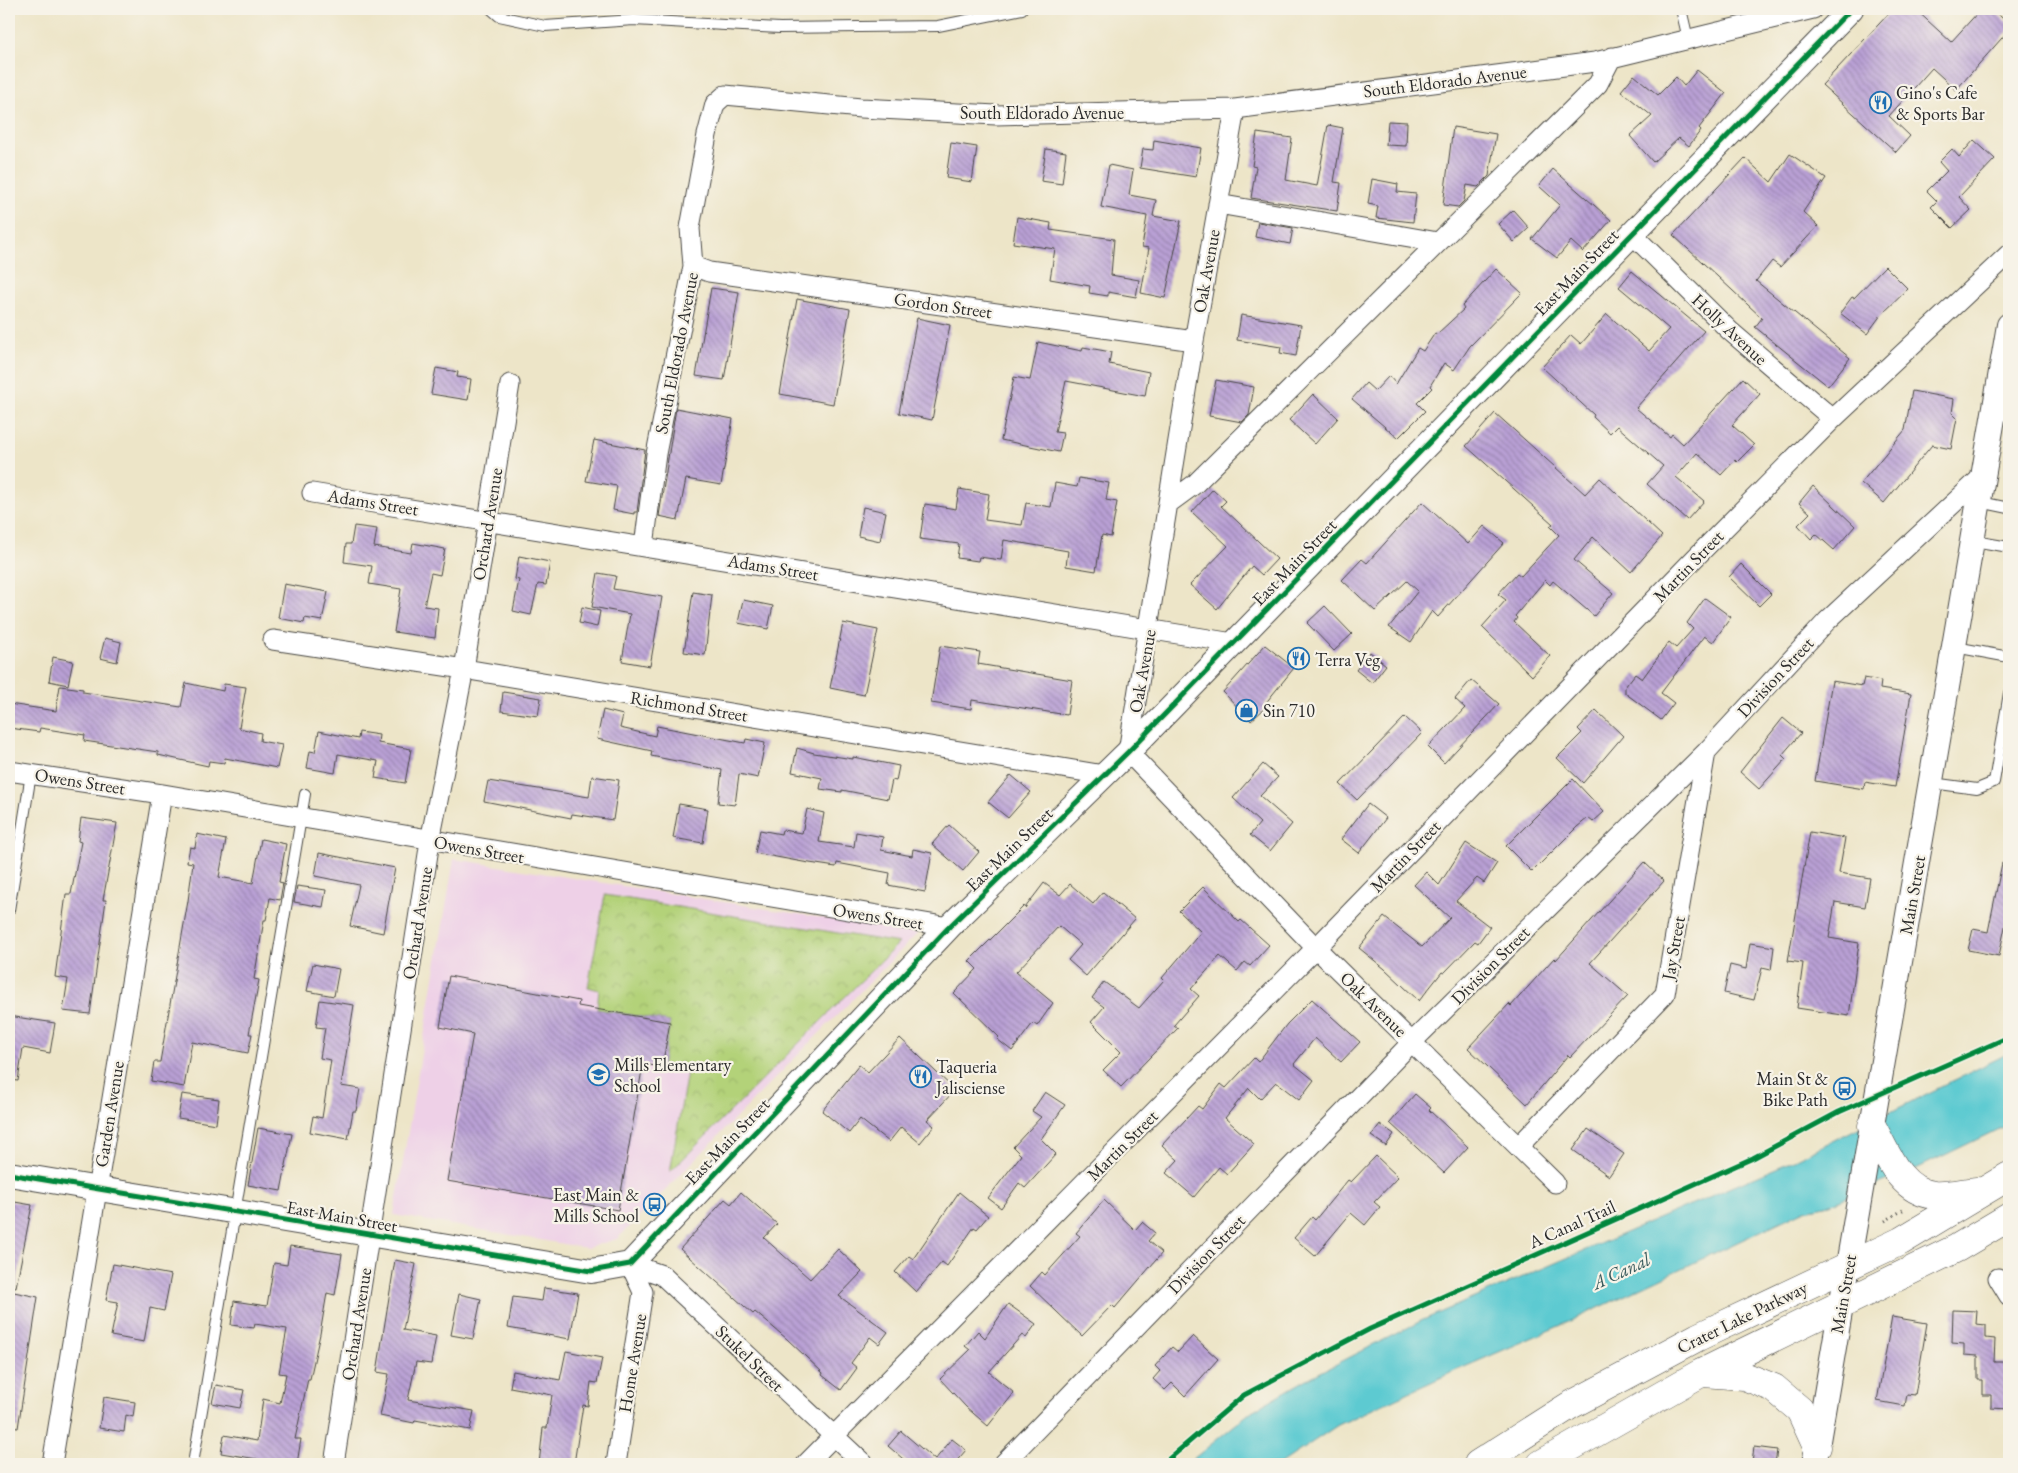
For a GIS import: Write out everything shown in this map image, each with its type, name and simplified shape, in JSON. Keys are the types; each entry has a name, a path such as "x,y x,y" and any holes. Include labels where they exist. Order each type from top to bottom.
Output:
{"main road":[{"path":"1874,1113 1892,1167 1910,1196 1984,1190"},
{"name":"Crater Lake Parkway","path":"1478,1464 1569,1406 1698,1338 1901,1241 2009,1176"},
{"name":"Crater Lake Parkway","path":"1541,1464 1702,1373 2002,1225"},
{"path":"1702,1373 1744,1376 1774,1388 1800,1410 1816,1455"}],"street":[{"name":"South Eldorado Avenue","path":"644,546 656,454 693,266 690,228 705,144 715,104 725,95 861,108 996,115 1235,109 1585,63 1813,9"},
{"name":"East Main Street","path":"9,1174 591,1271 630,1264 949,927 1128,752 1851,9"},
{"path":"1169,502 1195,484 1598,84 1612,57"},
{"name":"Oak Avenue","path":"1235,109 1194,341 1128,752 1316,948 1555,1183"},
{"path":"1218,204 1438,242"},
{"name":"Holly Avenue","path":"1632,234 1730,331 1833,420"},
{"name":"Martin Street","path":"806,1464 834,1438 1833,420 2009,254"},
{"name":"Gordon Street","path":"693,266 719,274 1194,341"},
{"name":"Main Street","path":"1816,1455 1858,1203 1974,541 2009,325"},
{"name":"Orchard Avenue","path":"334,1464 430,841 464,669 510,384"},
{"name":"Division Street","path":"1003,1464 1412,1042 1706,752 1827,621 1985,474"},
{"name":"Adams Street","path":"312,493 1233,643"},
{"name":"Richmond Street","path":"273,640 464,669 1104,775"},
{"name":"Jay Street","path":"1518,1147 1665,994 1706,752"},
{"name":"Owens Street","path":"9,771 162,794 430,841 949,927"},
{"name":"Garden Avenue","path":"52,1464 162,794"},
{"name":"Stukel Street","path":"630,1264 662,1275 834,1438 864,1464"},
{"name":"Home Avenue","path":"616,1464 642,1292 630,1264"},
{"path":"1998,1278 2009,1296"}],"lane":[{"path":"491,9 499,16 545,26 634,20 780,28 938,26 1022,9"},
{"path":"1681,9 1688,39"},
{"path":"1980,502 2009,508"},
{"path":"1974,541 2009,547"},
{"path":"1955,648 2009,657"},
{"path":"1932,783 1976,789 1994,782 2009,693"},
{"path":"9,910 31,774"},
{"path":"193,1464 305,794"}],"path":[{"path":"1885,1221 1910,1196"}],"shaded area":[{"name":"Mills Elementary School","path":"454,859 918,933 617,1239 587,1248 394,1215"}],"green space":[{"path":"605,895 899,943 670,1172 687,1072 662,1067 670,1022 597,1009 599,990 588,987"}],"water":[{"name":"A Canal","path":"2009,1053 2009,1124 1918,1168 1825,1206 1805,1210 1573,1320 1455,1371 1338,1425 1280,1464 1187,1464 1252,1411 1309,1378 1423,1320 1790,1162"}],"building":[{"path":"1893,9 1915,9 1951,42 1981,9 1992,9 2009,24 2009,30 1956,90 1932,68 1889,116 1910,136 1896,152 1822,85"},
{"path":"1697,70 1726,93 1699,128 1701,130 1689,146 1679,138 1653,162 1630,136 1652,116 1621,91 1634,75 1658,95 1676,77 1684,86"},
{"path":"1388,121 1407,122 1406,146 1386,145"},
{"path":"1328,125 1343,128 1334,182 1341,183 1337,211 1251,198 1256,167 1252,166 1257,133 1292,138 1286,180 1317,186"},
{"path":"1453,127 1496,134 1489,176 1478,187 1467,185 1464,201 1458,207 1443,205"},
{"path":"1154,140 1201,148 1196,177 1140,168 1143,149 1153,150"},
{"path":"1974,140 1995,159 1959,197 1971,210 1952,228 1931,207 1937,201 1927,191 1947,171 1939,162 1952,149 1959,157"},
{"path":"951,143 977,147 972,182 946,178"},
{"path":"1046,149 1066,152 1062,184 1041,181"},
{"path":"1790,154 1826,178 1803,212 1818,226 1780,267 1772,261 1756,281 1850,358 1828,386 1755,327 1762,318 1673,235 1745,158 1771,182"},
{"path":"1109,165 1133,170 1129,195 1156,200 1153,216 1181,221 1165,298 1141,293 1149,248 1142,247 1147,216 1101,207"},
{"path":"1553,169 1611,220 1583,252 1571,241 1557,258 1532,239 1560,205 1539,186"},
{"path":"1372,179 1398,184 1397,192 1416,194 1413,222 1376,218 1378,206 1368,204"},
{"path":"1513,210 1529,228 1514,242 1498,224"},
{"path":"1017,217 1051,223 1050,230 1114,239 1111,275 1139,280 1136,297 1108,292 1108,296 1089,293 1090,286 1050,279 1055,249 1013,243"},
{"path":"1258,222 1293,228 1290,244 1255,237"},
{"path":"1885,266 1908,289 1881,315 1867,334 1840,313 1852,297 1854,298"},
{"path":"1496,269 1522,293 1470,346 1454,370 1444,363 1430,386 1432,388 1417,403 1425,411 1398,438 1352,399 1366,383 1375,391 1389,376 1396,384 1418,348 1423,351 1435,333 1437,334 1464,309 1462,306"},
{"path":"1632,271 1704,331 1636,408 1670,437 1672,434 1683,444 1743,378 1760,394 1732,425 1754,445 1737,462 1735,460 1721,475 1697,453 1676,477 1704,501 1687,520 1647,484 1663,466 1617,426 1610,433 1593,417 1594,415 1542,367 1571,335 1581,344 1607,314 1649,351 1669,329 1619,287"},
{"path":"711,288 739,292 724,380 696,376"},
{"path":"797,299 850,309 833,404 780,394"},
{"path":"1241,315 1301,325 1296,356 1280,353 1281,347 1237,340"},
{"path":"917,318 950,325 932,420 899,413"},
{"path":"1038,342 1082,351 1083,347 1111,352 1109,364 1149,372 1145,396 1066,381 1055,432 1063,433 1059,452 1001,440 1014,377 1030,380"},
{"path":"436,368 458,372 457,377 471,379 468,400 431,394"},
{"path":"1216,380 1254,387 1249,415 1242,422 1209,416"},
{"path":"1912,391 1954,399 1952,413 1957,418 1951,449 1932,445 1884,503 1861,483 1905,430"},
{"path":"1313,394 1338,418 1315,444 1289,420"},
{"path":"676,408 733,419 721,485 686,479 678,520 659,516"},
{"path":"1495,413 1585,494 1600,478 1662,536 1631,572 1593,537 1574,560 1613,593 1594,616 1553,581 1550,585 1545,580 1515,616 1517,618 1514,622 1550,656 1532,676 1482,627 1506,600 1498,594 1517,573 1521,576 1559,535 1550,526 1553,524 1466,446"},
{"path":"594,440 645,450 637,512 634,512 634,514 613,510 617,486 586,481"},
{"path":"1079,478 1109,483 1106,500 1117,502 1111,537 1102,535 1096,571 1066,566 1068,551 1004,540 1001,560 979,557 978,561 957,558 959,544 920,539 925,504 956,509 959,489 989,494 985,520 1022,525 1026,503 1051,507 1055,483 1077,487"},
{"path":"1813,486 1855,526 1834,550 1816,534 1811,539 1798,525 1810,513 1799,503"},
{"path":"1213,489 1226,501 1221,506 1277,559 1262,575 1252,566 1217,609 1190,585 1228,546 1192,512"},
{"path":"1422,502 1468,544 1484,526 1504,543 1438,617 1432,611 1411,642 1389,627 1418,591 1407,581 1375,611 1342,580 1362,559 1367,563"},
{"path":"863,507 886,512 880,541 858,536"},
{"path":"354,526 377,529 374,547 411,553 413,543 445,549 440,575 431,573 424,606 438,608 435,638 394,632 401,589 369,584 372,566 344,562 346,544 351,544"},
{"path":"519,556 550,562 546,585 538,584 531,615 513,611 519,580 515,579"},
{"path":"1741,564 1771,594 1759,606 1729,577"},
{"path":"598,573 616,576 613,589 662,597 650,666 622,661 630,614 592,607"},
{"path":"284,584 328,592 322,621 305,618 304,623 278,618"},
{"path":"693,592 712,595 705,655 684,652"},
{"path":"1705,598 1731,617 1713,642 1704,636 1661,693 1674,703 1661,720 1625,693 1625,687 1635,674 1642,679 1669,642 1676,648 1693,629 1687,623"},
{"path":"743,600 773,606 768,629 738,623"},
{"path":"1325,606 1352,634 1334,651 1307,623"},
{"path":"582,607 600,611 597,627 579,623"},
{"path":"843,623 878,630 864,695 830,688"},
{"path":"105,638 121,642 117,662 100,658"},
{"path":"1265,645 1294,668 1264,705 1266,707 1251,721 1223,692"},
{"path":"940,646 980,652 978,664 1072,680 1067,715 972,700 971,709 931,703"},
{"path":"1370,652 1386,665 1372,683 1356,670"},
{"path":"53,657 73,661 68,685 49,681"},
{"path":"1864,678 1881,681 1880,689 1911,694 1895,787 1865,782 1864,789 1815,781 1832,681 1862,686"},
{"path":"1471,680 1499,704 1444,763 1428,747 1465,708 1455,699"},
{"path":"186,683 223,691 224,684 246,687 239,728 261,733 260,741 282,745 277,768 225,758 224,763 209,761 208,766 158,755 158,752 84,741 85,735 40,728 39,732 9,728 9,704 56,711 60,686 83,689 83,692 181,707"},
{"path":"503,692 541,698 538,716 501,711"},
{"path":"603,710 623,715 620,728 655,736 657,726 745,743 746,739 765,743 758,778 739,774 735,805 718,803 722,770 651,756 652,751 597,739"},
{"path":"1596,710 1623,736 1583,783 1557,758 1582,733 1578,729"},
{"path":"1405,717 1422,733 1357,800 1340,784"},
{"path":"1783,718 1801,733 1782,755 1786,759 1759,789 1740,772"},
{"path":"319,731 358,739 359,732 379,735 378,743 411,749 405,783 375,778 378,761 338,754 335,773 307,768 310,751 315,752"},
{"path":"797,748 814,753 853,759 853,757 899,766 896,781 892,780 888,799 842,790 842,792 820,789 822,778 792,772"},
{"path":"1263,764 1278,777 1260,796 1292,824 1270,851 1250,835 1260,823 1233,798"},
{"path":"1011,775 1031,792 1008,818 988,802"},
{"path":"592,776 619,780 613,820 572,814 571,818 484,801 488,781 589,797"},
{"path":"1573,779 1604,812 1593,822 1588,818 1577,827 1532,872 1506,846"},
{"path":"679,804 708,809 703,843 673,838"},
{"path":"1368,804 1386,818 1359,853 1341,839"},
{"path":"807,809 824,813 819,842 854,847 856,832 883,837 881,850 912,856 913,849 932,853 925,892 888,885 890,873 837,863 836,867 755,853 760,830 781,834 782,830 802,833"},
{"path":"81,818 117,823 103,900 106,900 90,1014 63,1011 68,979 55,977 66,894 71,894 81,842 78,841"},
{"path":"949,825 979,852 963,871 932,844"},
{"path":"1810,832 1845,838 1839,873 1870,878 1865,907 1835,902 1829,938 1859,943 1849,1016 1797,1008 1803,963 1788,961"},
{"path":"197,834 226,840 219,877 253,883 261,839 286,844 279,882 283,883 280,900 270,898 266,920 264,920 254,979 259,980 249,1034 252,1034 248,1053 192,1042 184,1087 151,1081 154,1062 160,1062 188,901 193,863 187,862 190,847 195,848"},
{"path":"1466,843 1497,863 1484,883 1477,878 1456,901 1490,927 1478,943 1475,941 1444,973 1442,972 1419,1001 1359,948 1384,917 1422,947 1450,918 1414,885 1426,872 1439,885"},
{"path":"319,853 395,868 383,933 350,926 359,885 315,876"},
{"path":"1644,862 1664,881 1590,963 1628,996 1570,1057 1568,1055 1527,1104 1468,1048 1509,1004 1511,1006 1554,958 1556,960"},
{"path":"2002,863 2009,863 2009,907 1999,956 1968,950 1973,929 1988,932"},
{"path":"1044,883 1060,895 1070,884 1093,904 1103,892 1135,919 1086,976 1068,960 1081,945 1059,926 1016,972 1053,1003 1037,1026 1033,1023 1012,1051 997,1039 999,1037 954,993 977,969 969,961 1024,906 1025,908"},
{"path":"297,886 326,890 323,907 294,902"},
{"path":"1203,887 1239,922 1241,920 1269,945 1250,966 1245,962 1237,971 1220,956 1191,989 1199,996 1174,1025 1178,1028 1121,1087 1103,1070 1121,1052 1091,1022 1104,1007 1092,998 1104,982 1139,1008 1164,980 1162,978 1201,932 1179,911"},
{"path":"1750,943 1774,947 1771,970 1762,968 1754,1000 1724,993 1730,965 1746,969"},
{"path":"313,964 339,969 334,996 307,991"},
{"path":"449,976 579,1001 578,1006 670,1022 662,1067 643,1064 618,1210 447,1181 473,1034 440,1027"},
{"path":"1312,999 1360,1042 1341,1062 1315,1038 1294,1064 1314,1080 1299,1100 1276,1082 1260,1099 1249,1088 1225,1118 1254,1144 1227,1174 1219,1167 1194,1197 1166,1173 1178,1160 1162,1145 1198,1106 1202,1109 1221,1084 1226,1088 1254,1058 1258,1062 1287,1024"},
{"path":"320,1000 354,1005 341,1086 360,1089 356,1111 353,1111 348,1139 310,1132 313,1116 322,1118 331,1060 320,1058 325,1028 316,1027"},
{"path":"9,1016 55,1023 50,1053 23,1048 18,1081 9,1080"},
{"path":"900,1038 955,1090 927,1120 934,1126 920,1143 901,1127 889,1142 860,1119 849,1133 822,1111 859,1065 868,1072"},
{"path":"1045,1092 1065,1105 1041,1139 1056,1154 1025,1188 1019,1183 1001,1208 988,1198 1021,1155 1013,1147 1041,1117 1032,1111"},
{"path":"182,1094 219,1099 216,1124 178,1118"},
{"path":"1415,1094 1468,1147 1444,1173 1390,1123"},
{"path":"1380,1124 1394,1134 1386,1146 1371,1136"},
{"path":"258,1128 292,1134 281,1191 248,1185"},
{"path":"1588,1129 1624,1154 1609,1176 1573,1150"},
{"path":"1376,1156 1398,1177 1374,1202 1380,1207 1365,1225 1351,1213 1315,1256 1294,1238 1312,1217 1315,1220 1348,1180 1351,1182"},
{"path":"741,1192 777,1224 764,1238 810,1279 838,1249 862,1272 839,1296 888,1332 879,1344 870,1337 851,1363 857,1368 841,1390 822,1375 823,1373 787,1339 755,1312 753,1314 680,1249 725,1199 731,1204"},
{"path":"959,1192 988,1216 977,1229 974,1227 947,1266 942,1262 916,1292 895,1272 909,1256 913,1259"},
{"path":"1104,1200 1135,1230 1142,1222 1155,1233 1148,1241 1162,1253 1115,1308 1112,1305 1082,1336 1030,1286 1042,1272 1045,1275 1080,1236 1076,1233"},
{"path":"9,1201 32,1205 16,1287 9,1286"},
{"path":"290,1246 342,1254 335,1295 327,1293 320,1334 295,1439 301,1439 297,1464 257,1464 257,1459 221,1453 224,1435 257,1441 263,1399 280,1403 286,1374 279,1373 287,1329 255,1324 254,1328 231,1325 234,1301 267,1306 274,1263 287,1265"},
{"path":"395,1260 416,1264 403,1330 436,1336 431,1364 416,1362 408,1400 474,1411 470,1430 415,1420 414,1423 380,1416 389,1374 377,1372"},
{"path":"113,1264 171,1275 164,1311 150,1308 144,1342 111,1336 118,1302 106,1300"},
{"path":"544,1288 578,1293 570,1339 508,1328 513,1297 542,1301"},
{"path":"9,1291 38,1297 18,1428 9,1427"},
{"path":"459,1294 481,1299 473,1339 451,1335"},
{"path":"1008,1304 1036,1324 1026,1338 1022,1335 989,1372 1014,1393 988,1426 966,1407 940,1379 970,1350 965,1346 978,1331 985,1338"},
{"path":"1953,1310 1977,1311 1976,1324 1986,1325 1986,1338 1995,1339 1994,1362 2007,1362 2009,1409 1991,1408 1991,1395 1983,1395 1983,1380 1978,1380 1978,1356 1964,1355 1964,1344 1952,1343"},
{"path":"1892,1317 1927,1323 1915,1395 1907,1394 1905,1406 1877,1401"},
{"path":"1193,1336 1218,1359 1185,1396 1172,1383 1165,1390 1153,1379 1160,1371 1155,1366 1172,1347 1178,1352"},
{"path":"566,1351 602,1358 597,1383 591,1382 588,1406 583,1405 574,1464 539,1464 543,1428 547,1428 552,1395 510,1387 513,1371 560,1380"},
{"path":"216,1385 244,1390 240,1408 212,1403"},
{"path":"104,1397 135,1402 133,1417 126,1415 124,1432 99,1428"},
{"path":"901,1431 935,1460 952,1439 966,1450 954,1464 909,1464 888,1446"},
{"path":"1754,1447 1777,1450 1775,1464 1752,1464"}],"railway":[{"path":"807,9 817,10"}],"cycle path":[{"path":"9,1174 591,1271 630,1264 949,927 1128,752 1851,9"},
{"name":"A Canal Trail","path":"1163,1464 1244,1395 1370,1329 1753,1158 1839,1112 2009,1037"}],"place":[{"name":"Gino's Cafe & Sports Bar","path":"1880,102"},
{"name":"Terra Veg","path":"1299,659"},
{"name":"Sin 710","path":"1247,710"},
{"name":"Mills Elementary School","path":"598,1074"},
{"name":"Taqueria Jalisciense","path":"920,1076"},
{"name":"Main St & Bike Path","path":"1844,1088"},
{"name":"East Main & Mills School","path":"655,1204"}]}
